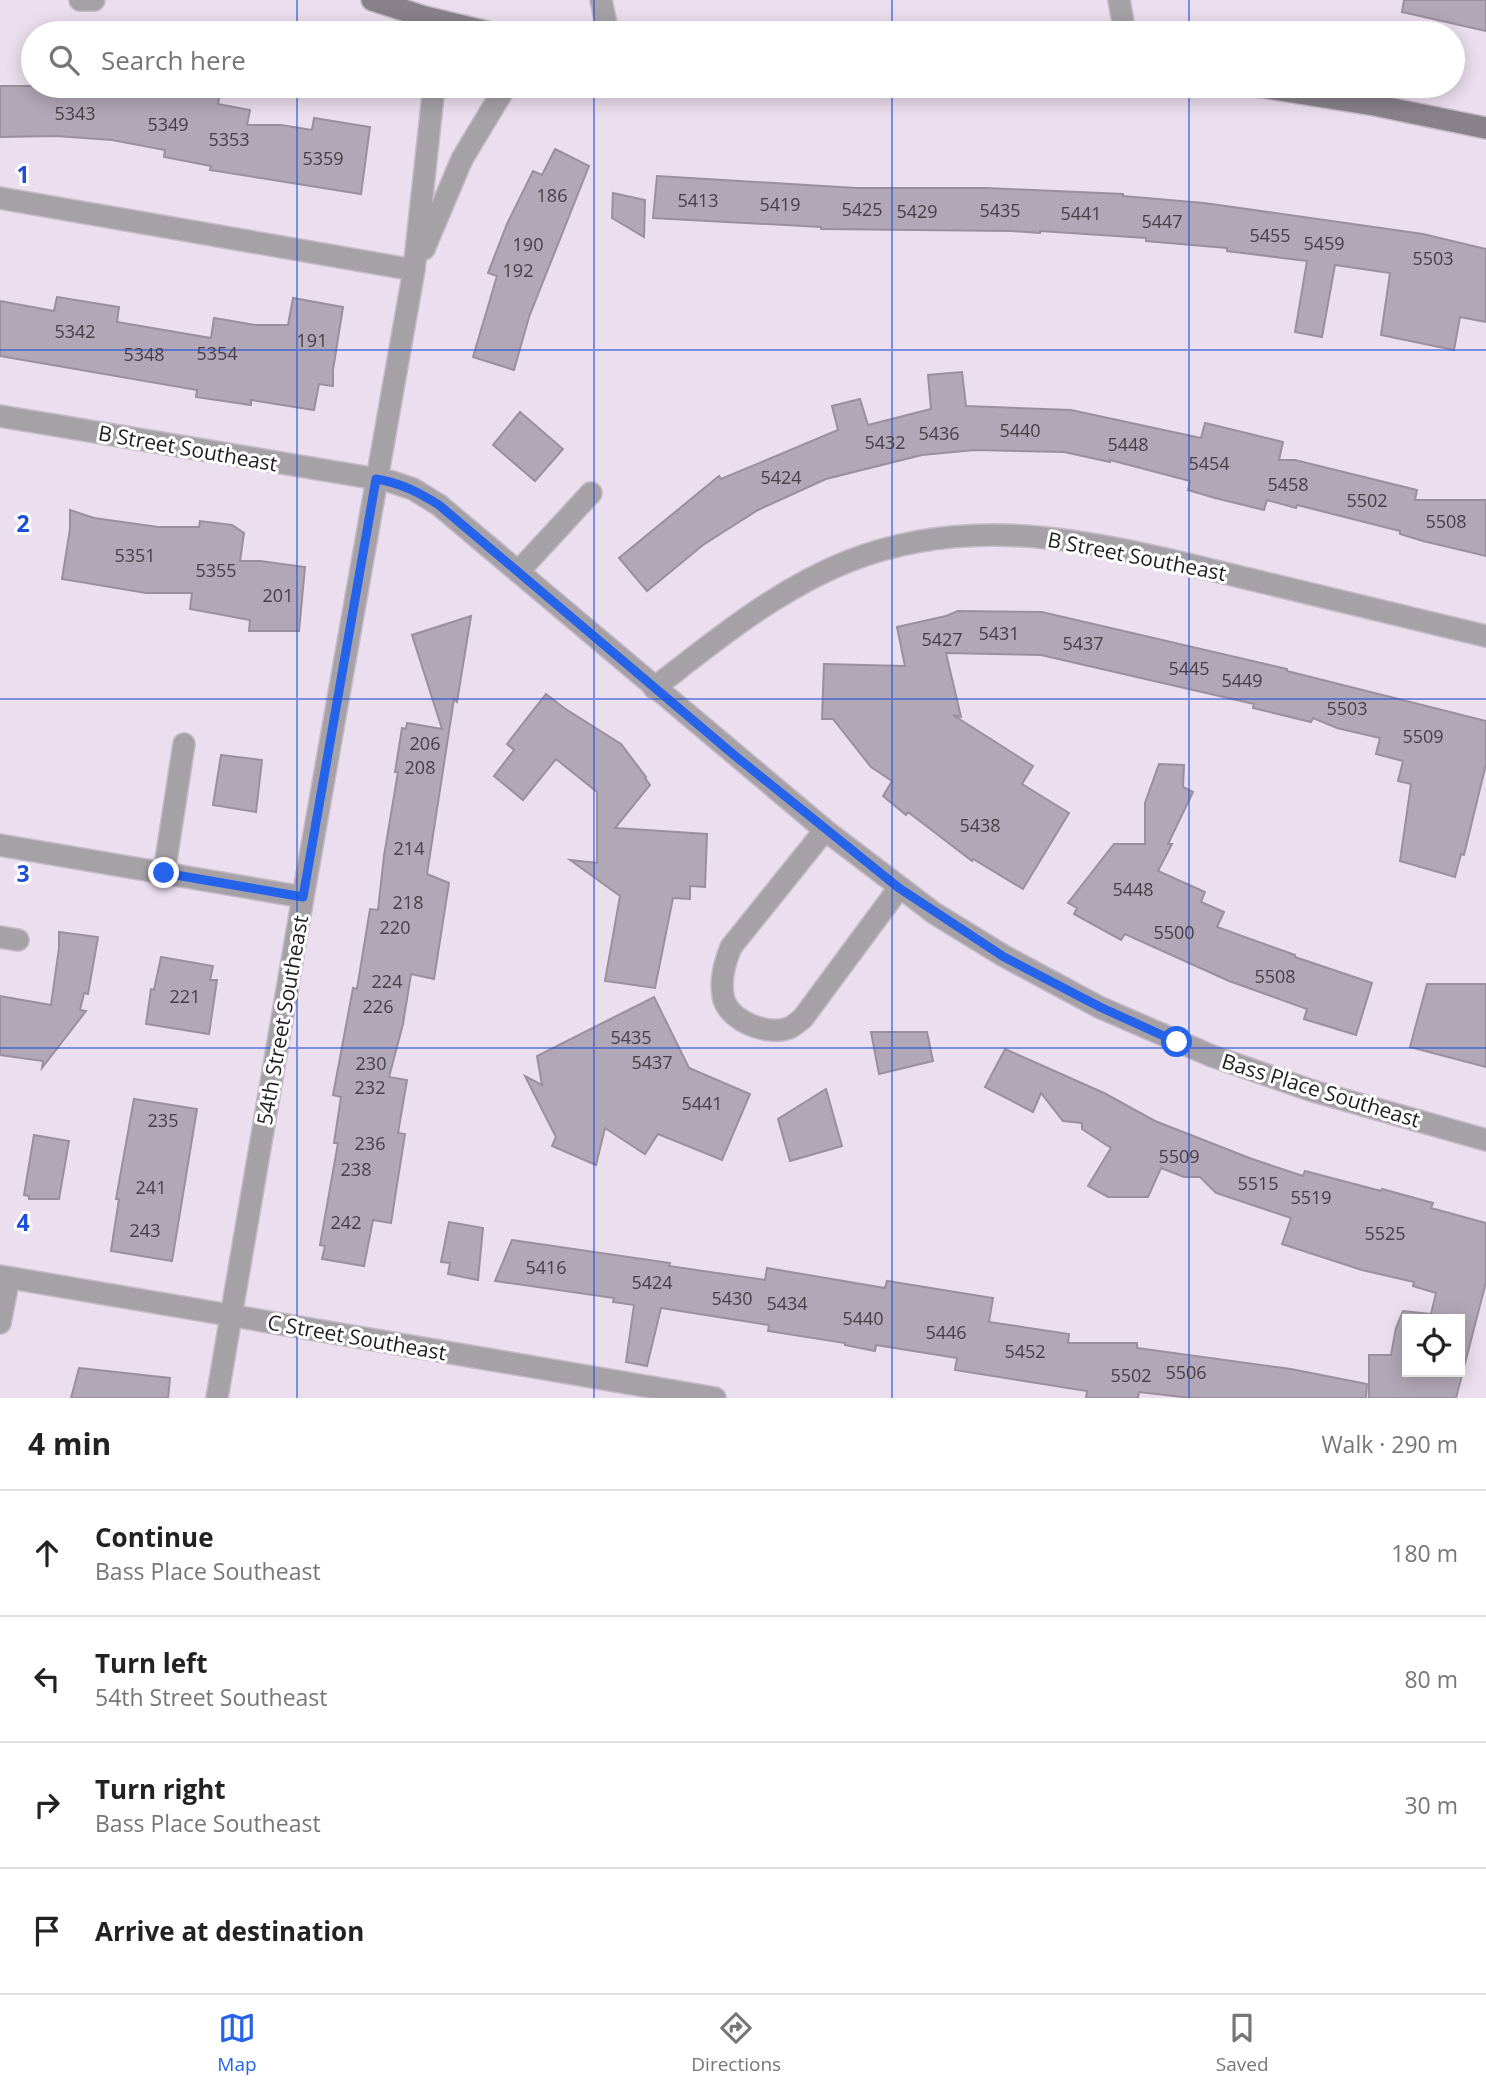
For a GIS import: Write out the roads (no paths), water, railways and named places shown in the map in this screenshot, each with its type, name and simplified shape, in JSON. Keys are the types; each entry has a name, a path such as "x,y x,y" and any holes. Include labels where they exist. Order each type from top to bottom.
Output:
{"main road":[{"path":"372,0 418,21"},
{"path":"1330,98 1486,128"}],"street":[{"path":"80,0 94,0"},
{"path":"601,0 605,21"},
{"path":"1119,0 1123,21"},
{"name":"54th Street Southeast","path":"217,1398 414,270 433,98"},
{"name":"54th Street Southeast","path":"414,270 462,159 499,98"},
{"path":"0,198 414,270"},
{"name":"B Street Southeast","path":"0,416 376,479"},
{"name":"Bass Place Southeast","path":"376,479 402,484 426,497 825,830 899,888 1004,957 1100,1007 1177,1042 1290,1084 1486,1140"},
{"path":"518,572 591,493"},
{"name":"B Street Southeast","path":"654,688 766,604 821,574 879,551 922,540 979,534 1034,535 1108,546 1486,636"},
{"path":"164,873 184,744"},
{"path":"825,830 731,947 724,964 722,985 725,1003 736,1017 753,1026 770,1030 789,1028 803,1018 899,888"},
{"path":"0,845 303,897"},
{"path":"0,1323 4,1277"},
{"name":"C Street Southeast","path":"4,1277 715,1398"}]}
